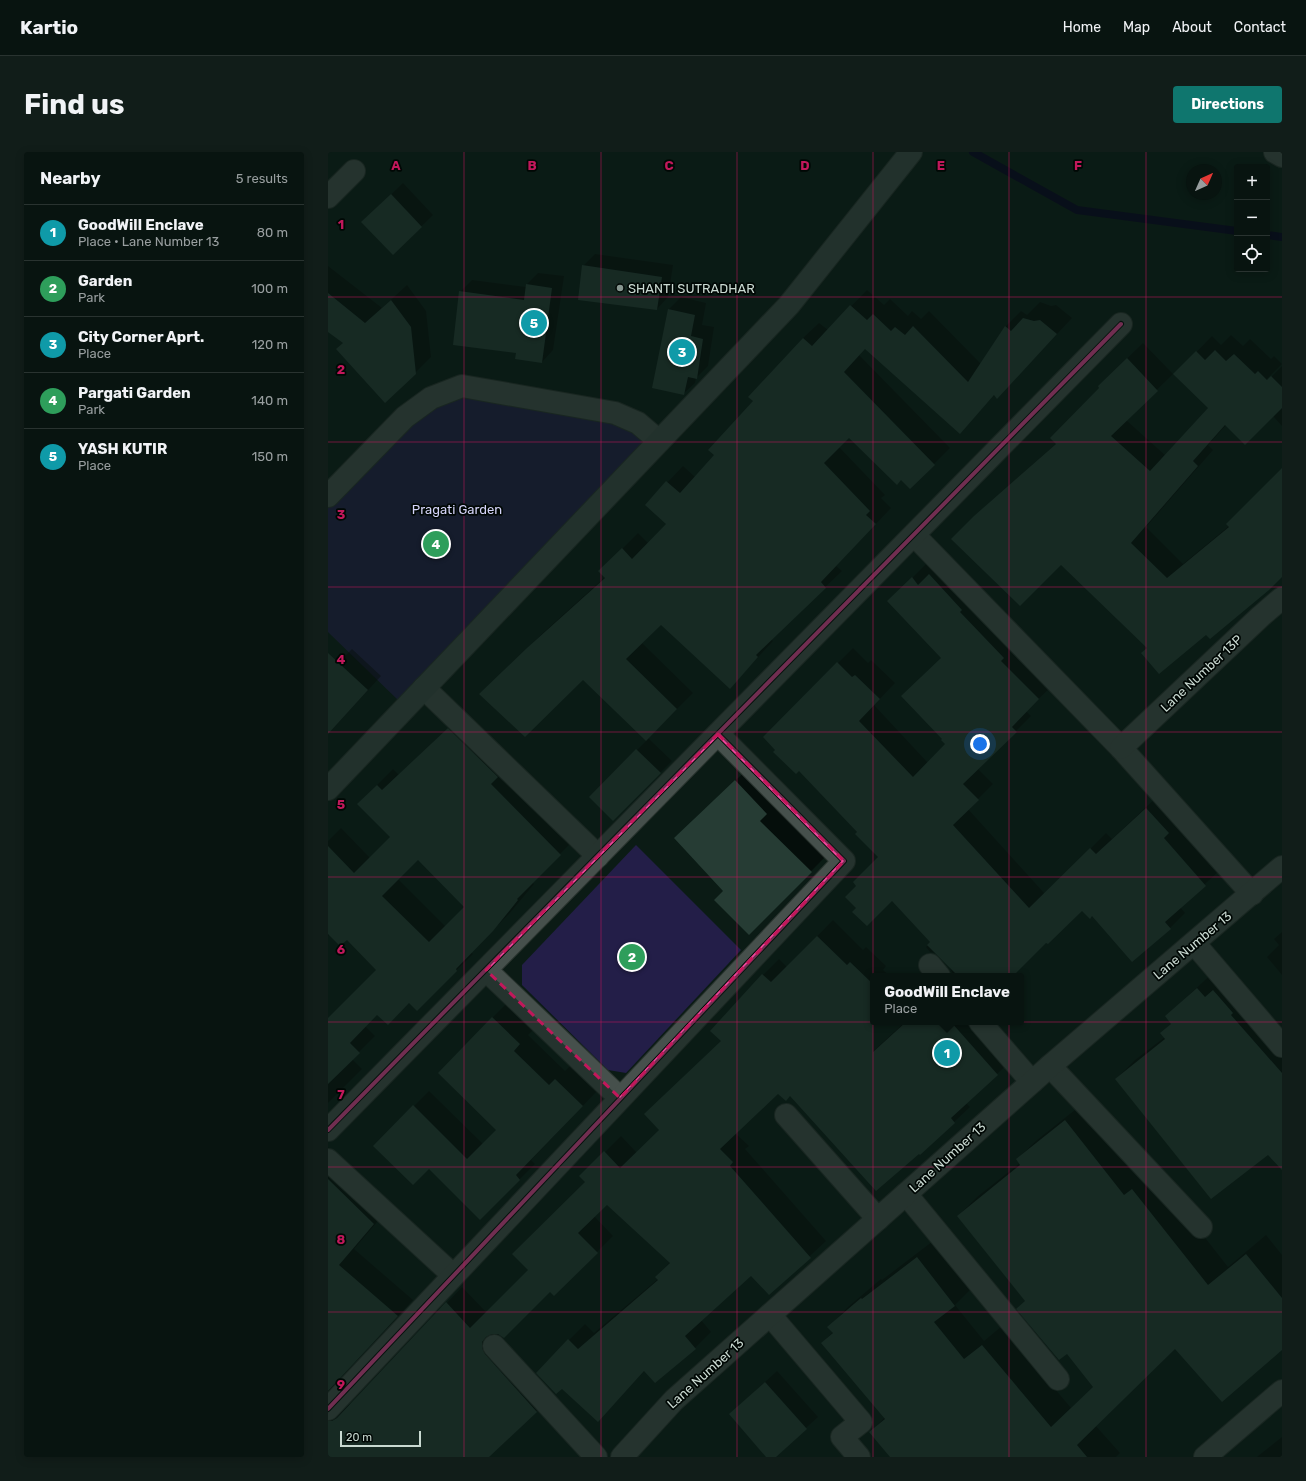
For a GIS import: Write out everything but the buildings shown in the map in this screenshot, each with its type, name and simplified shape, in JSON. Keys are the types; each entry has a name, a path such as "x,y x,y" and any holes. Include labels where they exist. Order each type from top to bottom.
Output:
{"street":[{"path":"328,789 789,304 911,152"},
{"path":"1275,152 1282,156"},
{"path":"328,197 354,171"},
{"path":"328,1130 1121,324"},
{"path":"328,496 405,417 431,398 462,386 615,413 638,423 659,441"},
{"path":"914,535 1121,748 1252,894"},
{"name":"Lane Number 13P","path":"1121,748 1282,598"},
{"path":"424,688 598,856"},
{"path":"328,1409 844,861 718,734"},
{"name":"Lane Number 13","path":"622,1457 674,1400 1050,1066 1282,867"},
{"path":"1194,944 1282,1046"},
{"path":"486,970 620,1098"},
{"path":"983,1025 1032,1082"},
{"path":"1050,1066 1200,1226"},
{"path":"786,1115 878,1219"},
{"path":"328,1160 453,1275"},
{"path":"906,1194 1058,1379"},
{"path":"770,1315 861,1422 842,1437 859,1457"},
{"path":"494,1346 596,1457"},
{"path":"1205,1457 1282,1391"}],"highlighted area":[{"path":"718,734 844,861 620,1098 486,970"}],"green space":[{"name":"Pragati Garden","path":"464,391 614,417 652,440 399,701 328,632 328,508 433,401"},
{"path":"636,845 741,950 626,1073 608,1070 522,985 522,965"}],"waterway":[{"path":"973,152 1077,210 1234,231"},
{"path":"1270,235 1282,237"}],"cycle path":[{"path":"328,1130 1121,324"},
{"path":"328,1409 844,861 718,734"}],"place":[{"name":"SHANTI SUTRADHAR","path":"620,288"},
{"name":"YASH KUTIR","path":"534,323"},
{"name":"City Corner Aprt.","path":"682,352"},
{"name":"Pargati Garden","path":"436,544"},
{"name":"Garden","path":"632,957"},
{"name":"GoodWill Enclave","path":"947,1053"}]}
